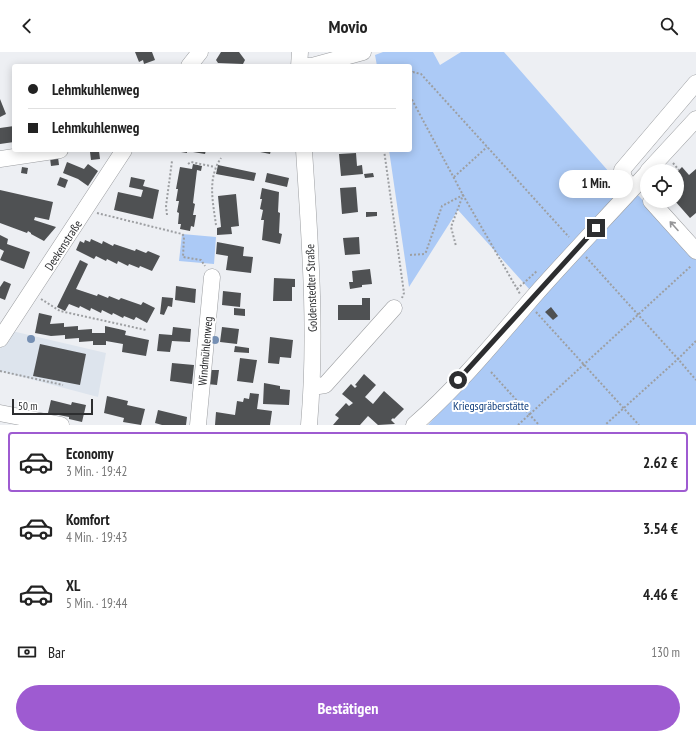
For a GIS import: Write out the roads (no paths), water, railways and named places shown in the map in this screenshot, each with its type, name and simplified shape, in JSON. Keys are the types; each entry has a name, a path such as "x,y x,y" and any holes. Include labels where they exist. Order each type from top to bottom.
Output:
{"street":[{"path":"191,64 200,52"},
{"path":"300,52 300,64"},
{"path":"319,64 363,52"},
{"path":"640,191 624,178 622,170 696,83"},
{"path":"655,164 696,119"},
{"path":"0,159 47,152"},
{"name":"Deekenstraße","path":"0,339 32,293 123,152"},
{"name":"Goldenstedter Straße","path":"304,152 312,279 312,386 309,425"},
{"path":"414,425 429,412 577,247 640,181"},
{"path":"657,208 696,251"},
{"name":"Windmühlenweg","path":"198,425 212,277"},
{"path":"312,386 325,385 394,308"},
{"path":"0,413 62,425"}],"park label":[{"name":"Kriegsgräberstätte","path":"491,405"}]}
